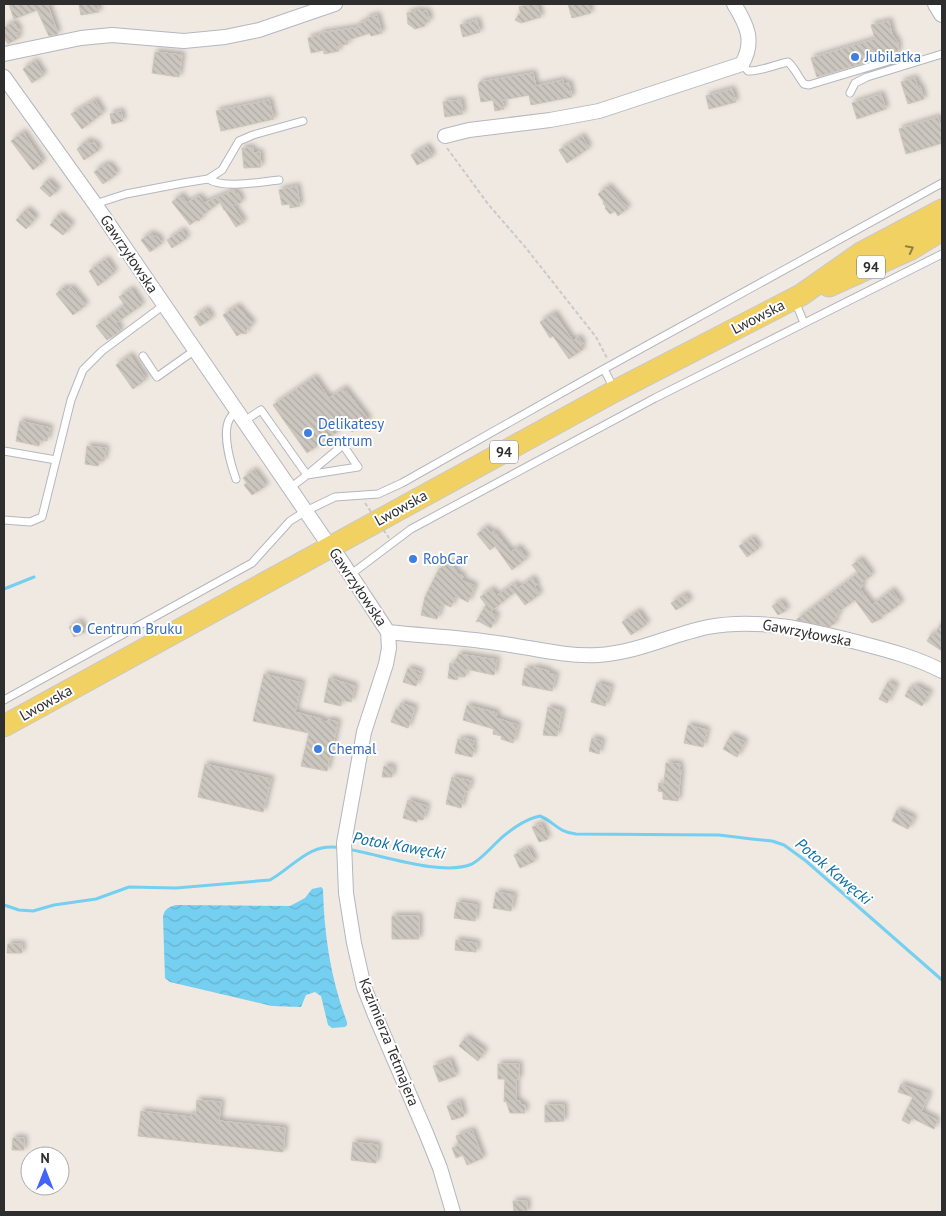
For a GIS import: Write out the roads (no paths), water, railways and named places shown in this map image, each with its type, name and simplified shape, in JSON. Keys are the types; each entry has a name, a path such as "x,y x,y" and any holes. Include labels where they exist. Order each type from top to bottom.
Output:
{"main road":[{"name":"Lwowska","path":"4,726 615,391 797,297 861,253 942,210"},
{"name":"Lwowska","path":"797,297 836,284 911,248 942,230"}],"street":[{"path":"4,54 81,38 112,35 184,41 225,37 259,30 334,4"},
{"path":"445,136 469,130 550,120 599,111 742,64 750,44 744,19 734,4"},
{"path":"936,4 942,14"},
{"name":"Gawrzyłowska","path":"4,77 95,204 331,546 388,632 484,641 561,654 589,655 632,650 706,628 737,623 766,623 902,654 942,671"},
{"name":"Kazimierza Tetmajera","path":"388,632 389,648 386,664 364,732 344,848 346,893 350,923 364,987 440,1168 453,1212"}],"lane":[{"path":"850,93 855,83 867,77 942,54"},
{"path":"742,64 748,70 758,71 788,62 794,67 804,84 809,85 902,57"},
{"path":"95,204 126,194 208,180 222,170 239,141 252,135 303,121"},
{"path":"208,180 213,183 225,184 280,180"},
{"path":"4,700 252,563 290,521 306,511 335,497 365,496 389,490 942,183"},
{"path":"350,576 411,529 655,398 942,254"},
{"path":"797,297 804,323"},
{"path":"4,520 30,522 42,517 71,400 83,370 102,350 164,305"},
{"path":"143,356 158,377 195,350"},
{"path":"607,368 615,391"},
{"path":"236,480 228,456 228,421 261,410 307,475"},
{"path":"290,488 343,445 358,467 307,475"},
{"path":"4,451 56,460"}],"water":[{"path":"321,887 323,889 329,957 341,1006 347,1022 345,1027 332,1028 328,1025 321,996 315,992 306,995 301,1007 272,1006 170,982 165,978 163,917 164,912 169,908 176,905 290,906 305,898 312,889"}],"waterway":[{"path":"4,589 34,577"},
{"name":"Potok Kawęcki","path":"347,849 428,866 459,867 472,864 510,831 522,823 540,816 560,829 576,834 719,835 772,841 784,845 806,861 942,980"},
{"name":"Potok Kawęcki","path":"4,905 19,910 33,911 54,905 96,899 129,887 176,888 270,880 311,852 320,848 341,848"}],"place":[{"name":"Jubilatka","path":"855,57"},
{"name":"Delikatesy Centrum","path":"308,433"},
{"name":"RobCar","path":"413,559"},
{"name":"Centrum Bruku","path":"77,629"},
{"name":"Chemal","path":"318,749"}]}
